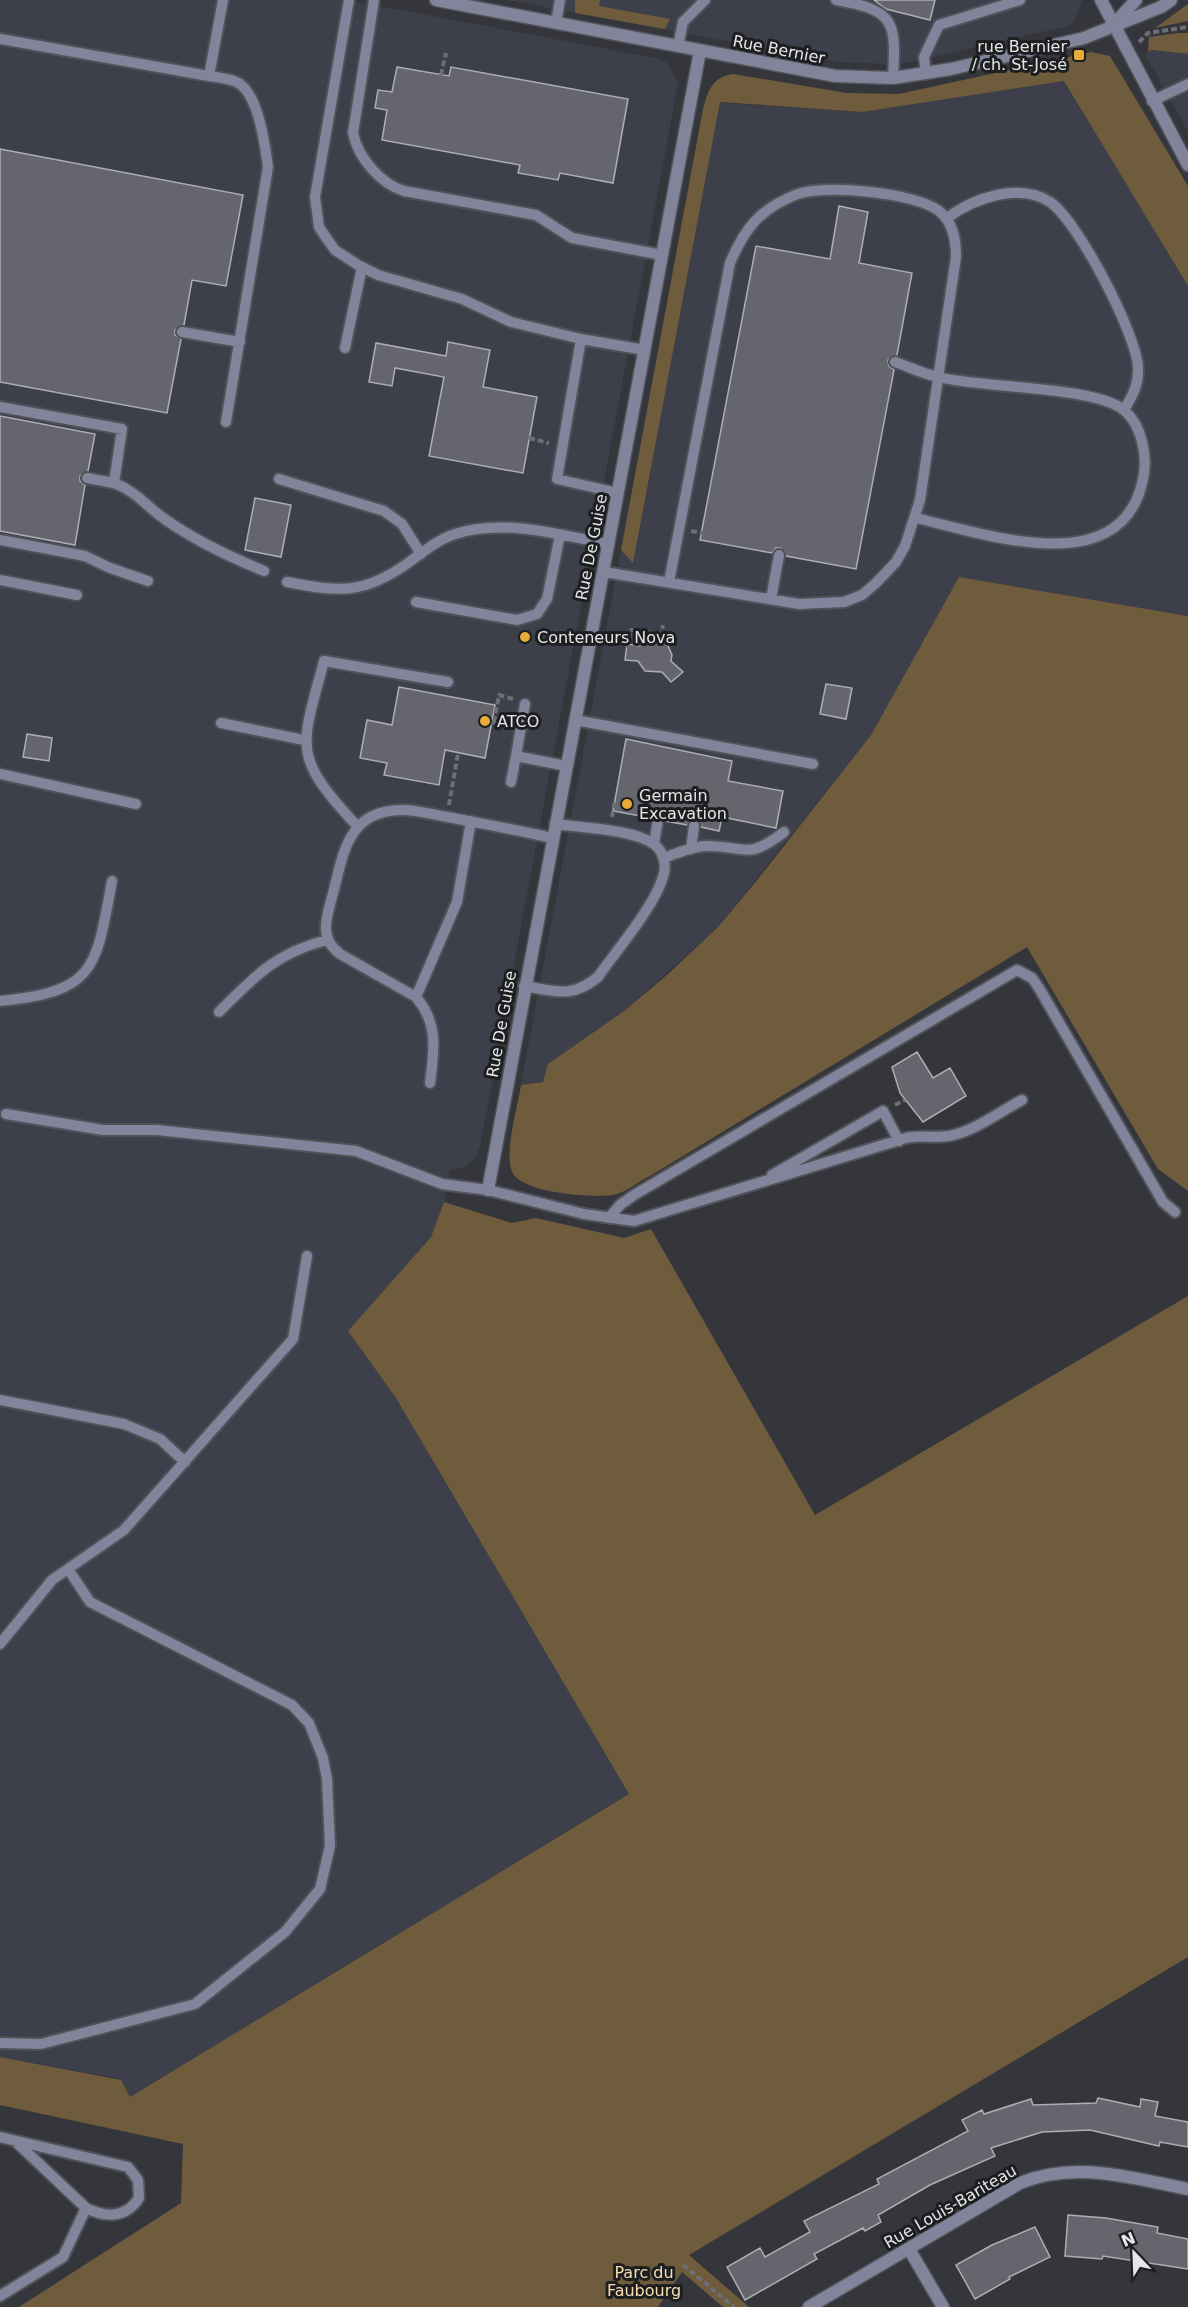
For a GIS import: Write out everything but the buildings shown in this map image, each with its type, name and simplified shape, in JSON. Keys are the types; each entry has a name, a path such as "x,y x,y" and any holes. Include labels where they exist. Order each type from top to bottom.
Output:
{"street":[{"name":"Rue Bernier","path":"436,0 834,76 893,78 926,74 1084,38 1161,7 1171,0"},
{"path":"1101,0 1152,100 1185,152 1188,165"},
{"path":"1114,25 1136,0"},
{"name":"Rue De Guise","path":"488,1190 524,986 604,572 700,51"},
{"name":"Rue Louis-Bariteau","path":"809,2307 1020,2183 1038,2175 1077,2170 1188,2189"},
{"path":"909,2249 943,2307"}],"lane":[{"path":"209,76 223,0"},
{"path":"349,0 315,197 319,227 335,250 378,275 462,299 511,322 581,339 645,350"},
{"path":"374,0 353,133 355,145 375,171 393,188 536,215 572,238 662,255"},
{"path":"556,23 560,0"},
{"path":"678,46 683,22 705,0"},
{"path":"836,0 873,10 889,21 895,34 893,78"},
{"path":"926,74 924,57 939,25 1020,0"},
{"path":"0,39 232,80 242,86 256,112 265,144 267,185 226,422"},
{"path":"1152,100 1188,84"},
{"path":"604,572 799,604 828,604 862,595 896,562 916,518 956,256 953,230 939,210 919,201 824,188 797,194 776,204 747,227 730,262 669,582"},
{"path":"946,218 967,205 1000,194 1036,196 1061,211 1077,232 1126,323 1134,346 1138,364 1138,381 1124,410"},
{"path":"345,348 362,267"},
{"path":"182,332 240,342"},
{"path":"581,339 557,479 618,493"},
{"path":"895,362 939,378 1083,396 1124,410 1139,432 1145,469 1133,510 1125,521 1111,531 1073,542 1031,543 916,518"},
{"path":"0,407 122,429 114,483"},
{"path":"87,478 114,483 137,494 163,518 190,536 264,571"},
{"path":"279,479 384,511 402,524 421,554"},
{"path":"287,582 323,589 368,586 386,578 438,541 473,530 507,528 609,544"},
{"path":"416,602 518,620 537,614 547,599 560,535"},
{"path":"0,540 85,556 110,568 148,580"},
{"path":"771,599 778,555"},
{"path":"0,580 77,595"},
{"path":"358,827 315,776 304,740 324,661 448,682"},
{"path":"511,782 525,704"},
{"path":"575,720 666,741 709,744 813,764"},
{"path":"221,723 304,740"},
{"path":"707,756 709,744"},
{"path":"516,756 566,766"},
{"path":"0,774 136,804"},
{"path":"430,1083 434,1030 430,1016 416,997 346,959 330,947 327,940 324,930 327,914 346,845 358,827 369,818 395,811 471,821 552,838"},
{"path":"654,844 658,819"},
{"path":"416,997 457,902 471,821"},
{"path":"524,986 565,993 582,989 598,977 660,884 665,867 663,858 654,844 637,837 555,824"},
{"path":"691,849 694,826"},
{"path":"663,858 706,846 750,852 765,847 784,832"},
{"path":"0,1001 62,990 73,984 89,969 101,939 112,881"},
{"path":"219,1012 255,976 280,956 298,947 327,940"},
{"path":"609,1218 620,1205 634,1196 1017,970 1032,978 1039,988 1163,1202 1175,1212"},
{"path":"6,1114 103,1130 157,1130 356,1151 442,1184 488,1190 609,1218 643,1219 899,1141 921,1135 948,1136 964,1131 1022,1100"},
{"path":"754,1185 884,1111 899,1141"},
{"path":"0,1644 41,1590 124,1530 293,1339 308,1256"},
{"path":"0,1400 124,1424 160,1439 185,1462"},
{"path":"0,2043 41,2044 195,2004 285,1932 320,1888 330,1846 326,1768 314,1734 304,1715 292,1705 90,1602 68,1569"},
{"path":"0,2137 122,2164 134,2172 140,2188 139,2198 130,2209 110,2215 99,2214 86,2208 15,2141"},
{"path":"0,2296 63,2257 86,2208"}],"path":[{"path":"1137,44 1148,33 1188,27"},
{"path":"441,75 446,53"},
{"path":"529,438 545,442"},
{"path":"627,648 631,630 661,634 663,625"},
{"path":"495,722 499,695 504,696"},
{"path":"446,817 458,753"},
{"path":"612,816 615,800"},
{"path":"683,2265 734,2307"}],"shaded area":[{"path":"0,0 347,0 656,58 668,63 678,84 480,1147 474,1159 465,1167 450,1170 444,1202 431,1237 348,1331 396,1398 629,1794 130,2097 121,2079 0,2057"},
{"path":"507,0 1082,0 1074,22 1068,26 910,62 888,64 838,62"},
{"path":"1152,50 1188,54 1188,132 1145,54"},
{"path":"1064,80 1188,286 1188,616 959,577 871,735 718,927 624,1011 548,1064 543,1082 521,1085 705,102 862,112"}],"green space":[{"path":"575,0 600,0 599,6 670,19 665,29 575,13"},
{"path":"1188,4 1188,21 1155,28"},
{"path":"1188,33 1188,54 1152,50 1148,52 1149,37"},
{"path":"1091,52 1110,56 1188,186 1188,286 1064,81 862,112 720,102 633,563 621,550 703,109 712,86 720,78 733,74 847,93 899,94"},
{"path":"959,577 1188,616 1188,1191 1158,1169 1027,947 622,1192 603,1196 574,1195 529,1185 518,1179 512,1172 510,1153 512,1129 521,1085 543,1082 548,1064 624,1011 718,927 871,735"},
{"name":"Parc du Faubourg","path":"444,1202 512,1223 536,1218 624,1238 651,1229 815,1515 1188,1296 1188,1957 689,2255 749,2307 723,2307 682,2272 658,2307 19,2307 181,2203 183,2144 0,2105 0,2057 121,2080 130,2097 629,1794 396,1398 348,1331 431,1237"}],"place":[{"name":"rue Bernier / ch. St-José","path":"1079,55"},
{"name":"Conteneurs Nova","path":"525,637"},
{"name":"ATCO","path":"485,721"},
{"name":"Germain Excavation","path":"627,804"}]}
